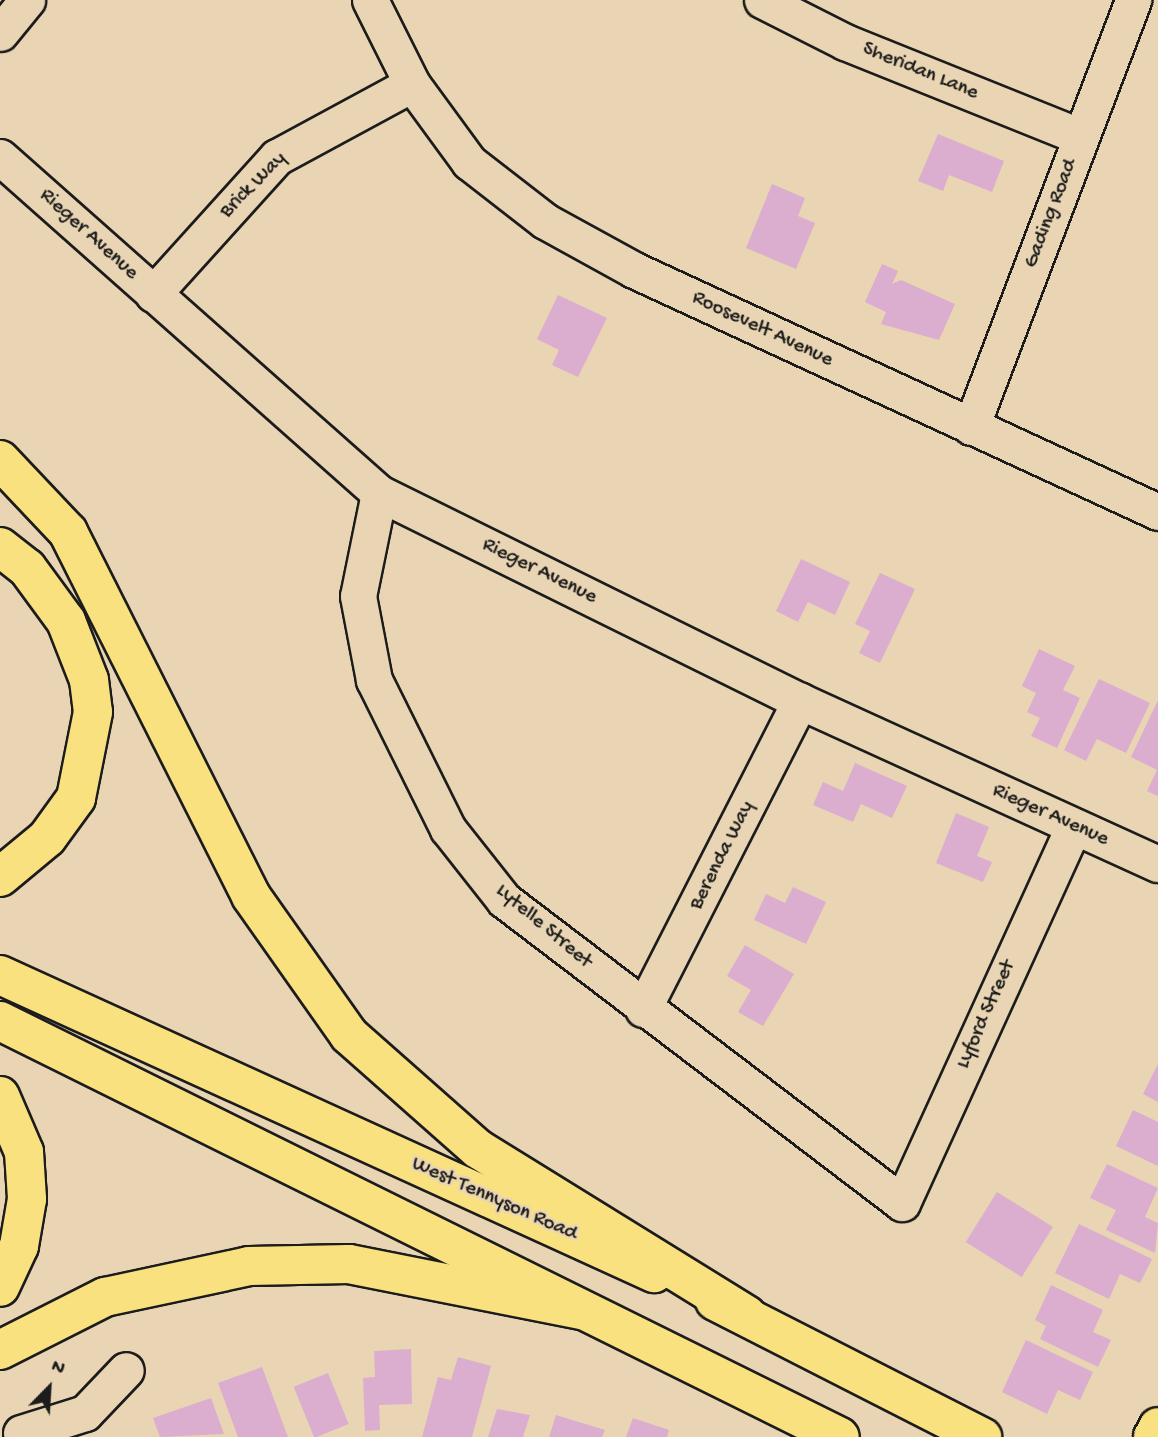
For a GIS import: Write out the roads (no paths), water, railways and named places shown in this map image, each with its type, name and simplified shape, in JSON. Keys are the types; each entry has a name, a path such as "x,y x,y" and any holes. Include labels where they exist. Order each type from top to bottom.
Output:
{"main road":[{"path":"0,460 68,532 251,896 349,1035 478,1149 747,1315"},
{"path":"0,547 27,568 66,621 89,680 93,712 76,798 47,838 0,877"},
{"name":"West Tennyson Road","path":"0,975 747,1315 982,1437"},
{"path":"0,1021 840,1437"},
{"path":"0,1096 24,1152 27,1199 19,1246 0,1287"},
{"path":"0,1350 106,1297 249,1266 349,1264 581,1310"},
{"path":"1153,1437 1158,1427"}],"street":[{"path":"0,33 27,0"},
{"name":"Roosevelt Avenue","path":"370,0 412,84 469,162 545,221 634,270 1158,512"},
{"name":"Sheridan Lane","path":"762,0 845,42 1081,137"},
{"name":"Gading Road","path":"971,427 1133,0"},
{"name":"Brick Way","path":"153,294 277,157 412,84"},
{"name":"Rieger Avenue","path":"0,157 379,493 800,701 1158,864"},
{"name":"Lytelle Street","path":"379,493 358,596 374,680 448,829 504,900 643,1009 902,1203"},
{"name":"Berenda Way","path":"643,1009 800,701"},
{"name":"Lyford Street","path":"902,1203 1073,827"},
{"path":"21,1433 85,1413 126,1370"}]}
